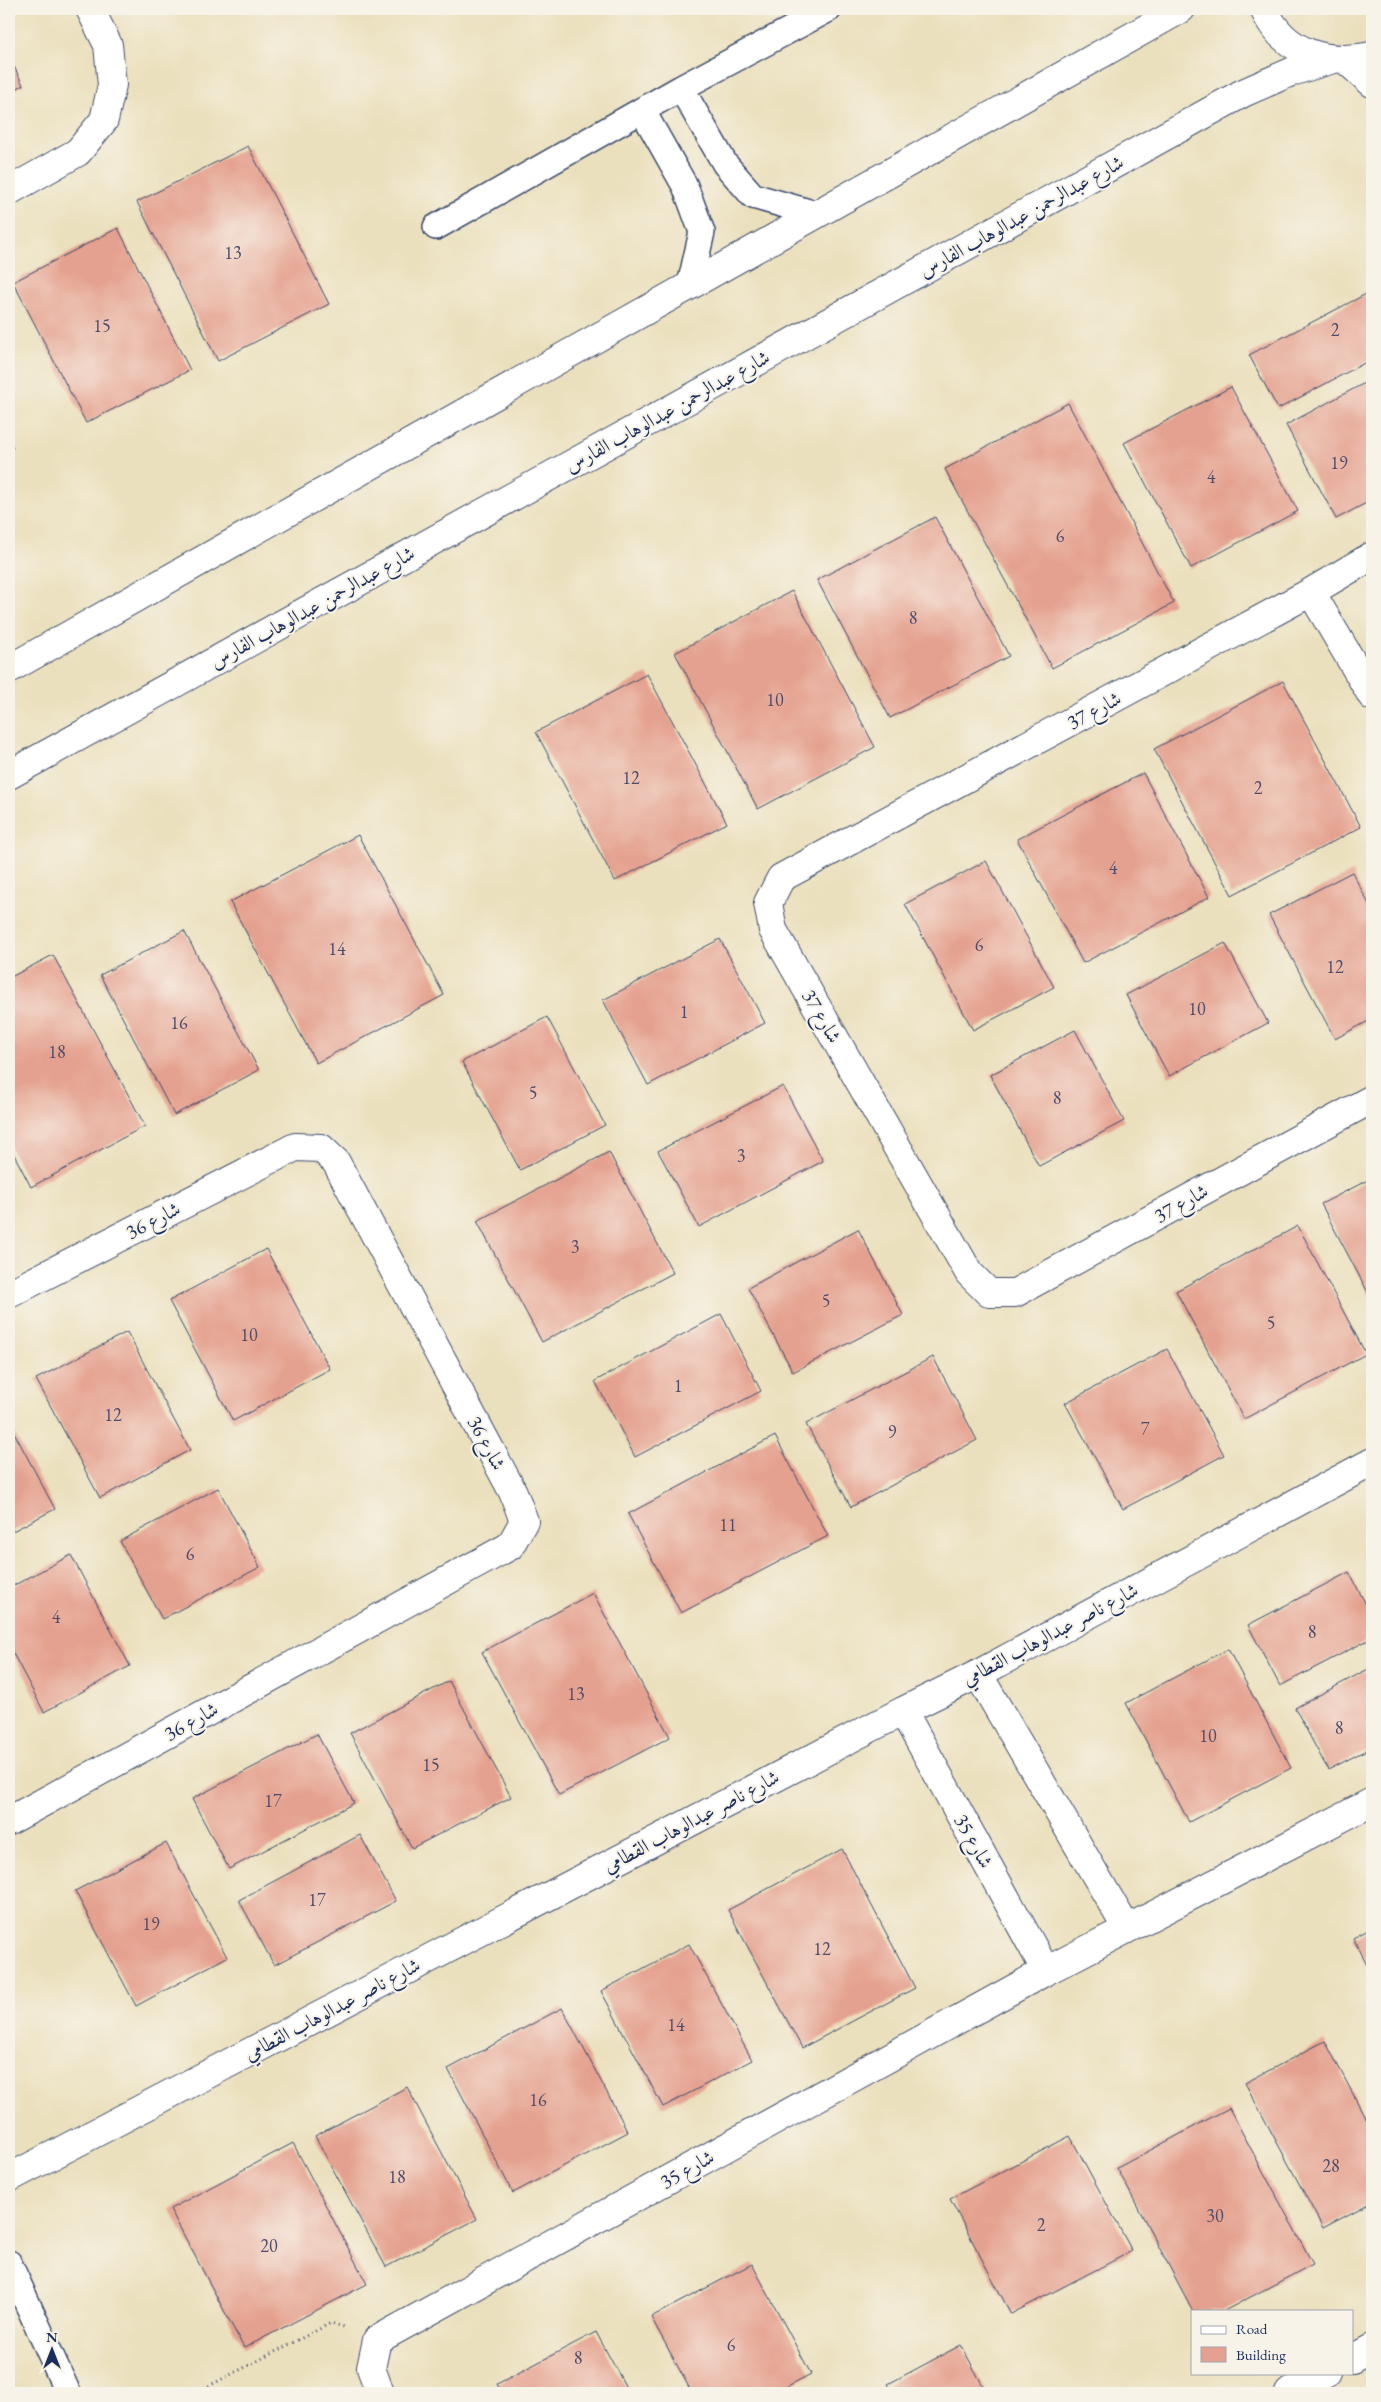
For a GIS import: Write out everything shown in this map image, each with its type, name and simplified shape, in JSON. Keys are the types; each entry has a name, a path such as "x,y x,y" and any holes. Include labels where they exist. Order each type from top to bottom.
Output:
{"street":[{"path":"9,191 78,152 104,120 112,85 108,45 90,9"},
{"path":"9,669 1181,9"},
{"path":"1264,9 1269,19 1285,38 1306,52 1350,59 1372,83"},
{"name":"شارع عبدالرحمن عبدالوهاب الفارس","path":"9,775 1243,93 1291,72 1350,59"},
{"name":"شارع 37","path":"1372,556 1312,592 781,878 768,903 773,930 969,1273 990,1293 1015,1293 1372,1099"},
{"path":"1312,592 1372,696"},
{"name":"شارع 36","path":"9,1294 295,1147 321,1148 336,1162 341,1171 513,1492 524,1521 510,1546 9,1821"},
{"name":"شارع ناصر عبدالوهاب القطامي","path":"9,2178 903,1710 978,1674 1372,1462"},
{"path":"978,1674 1127,1929"},
{"name":"شارع 35","path":"903,1710 1046,1971"},
{"name":"شارع 35","path":"377,2340 1046,1971 1372,1802"},
{"path":"377,2340 371,2368 380,2393"},
{"path":"1354,2358 1372,2348"},
{"path":"1289,2393 1324,2374"}],"lane":[{"path":"436,227 680,88 829,9"},
{"path":"680,88 725,164 753,196 816,214"},
{"path":"642,110 685,186 702,232 690,285"},
{"path":"9,2263 68,2393"}],"path":[{"path":"195,2393 331,2323 377,2340"}],"building":[{"path":"9,56 23,85 9,93"},
{"path":"248,146 329,304 218,361 137,202"},
{"path":"118,228 190,370 86,423 13,282"},
{"path":"1366,294 1372,305 1372,359 1278,409 1249,355"},
{"path":"1372,379 1372,500 1336,519 1286,425"},
{"path":"1231,387 1298,511 1191,568 1124,443"},
{"path":"1068,403 1174,603 1052,668 945,469"},
{"path":"9,439 13,448 9,450"},
{"path":"935,517 1009,656 890,718 817,580"},
{"path":"792,591 875,747 758,809 675,653"},
{"path":"647,674 727,823 615,881 536,732"},
{"path":"1283,681 1361,827 1232,895 1154,749"},
{"path":"1143,773 1209,897 1083,963 1017,839"},
{"path":"358,835 444,995 316,1063 230,902"},
{"path":"986,861 1054,987 973,1030 905,904"},
{"path":"1352,872 1372,910 1372,1019 1335,1039 1269,915"},
{"path":"184,931 259,1070 174,1115 100,975"},
{"path":"720,939 765,1023 648,1085 603,1000"},
{"path":"1225,943 1268,1023 1169,1076 1126,995"},
{"path":"53,955 145,1126 31,1187 9,1145 9,978"},
{"path":"547,1017 605,1125 520,1170 462,1062"},
{"path":"1075,1030 1124,1121 1039,1166 990,1075"},
{"path":"783,1086 823,1161 699,1227 658,1151"},
{"path":"609,1152 673,1273 542,1342 477,1221"},
{"path":"1372,1178 1372,1300 1321,1204"},
{"path":"1298,1226 1366,1354 1244,1419 1176,1291"},
{"path":"858,1229 903,1315 793,1372 748,1288"},
{"path":"266,1249 330,1369 233,1421 169,1301"},
{"path":"721,1314 761,1391 635,1457 595,1381"},
{"path":"127,1332 190,1450 100,1498 36,1379"},
{"path":"1167,1349 1224,1455 1123,1509 1065,1403"},
{"path":"933,1357 977,1440 851,1507 806,1424"},
{"path":"9,1423 55,1509 9,1533"},
{"path":"775,1436 828,1536 681,1613 628,1514"},
{"path":"218,1488 260,1567 162,1619 120,1541"},
{"path":"71,1555 130,1666 44,1712 9,1646 9,1588"},
{"path":"1349,1572 1372,1616 1372,1638 1280,1686 1248,1625"},
{"path":"593,1593 670,1737 559,1795 482,1652"},
{"path":"1228,1649 1291,1768 1189,1822 1126,1703"},
{"path":"1372,1667 1372,1747 1328,1770 1295,1708"},
{"path":"449,1681 511,1797 412,1848 350,1733"},
{"path":"317,1734 354,1803 229,1869 192,1799"},
{"path":"360,1835 396,1901 274,1965 239,1900"},
{"path":"166,1843 227,1957 136,2006 75,1891"},
{"path":"842,1849 915,1988 802,2048 728,1910"},
{"path":"1372,1928 1372,1975 1353,1938"},
{"path":"689,1944 752,2060 663,2107 601,1991"},
{"path":"562,2008 628,2132 513,2193 448,2069"},
{"path":"1325,2041 1372,2130 1372,2202 1323,2228 1245,2083"},
{"path":"407,2087 477,2219 386,2267 315,2136"},
{"path":"1229,2108 1313,2264 1226,2310 1192,2310 1117,2168"},
{"path":"1070,2136 1132,2251 1011,2314 950,2199"},
{"path":"293,2143 367,2284 244,2348 170,2209"},
{"path":"752,2264 811,2374 774,2393 692,2393 651,2317"},
{"path":"596,2332 629,2393 502,2393 497,2384"},
{"path":"961,2345 987,2393 893,2393 888,2384"}]}
